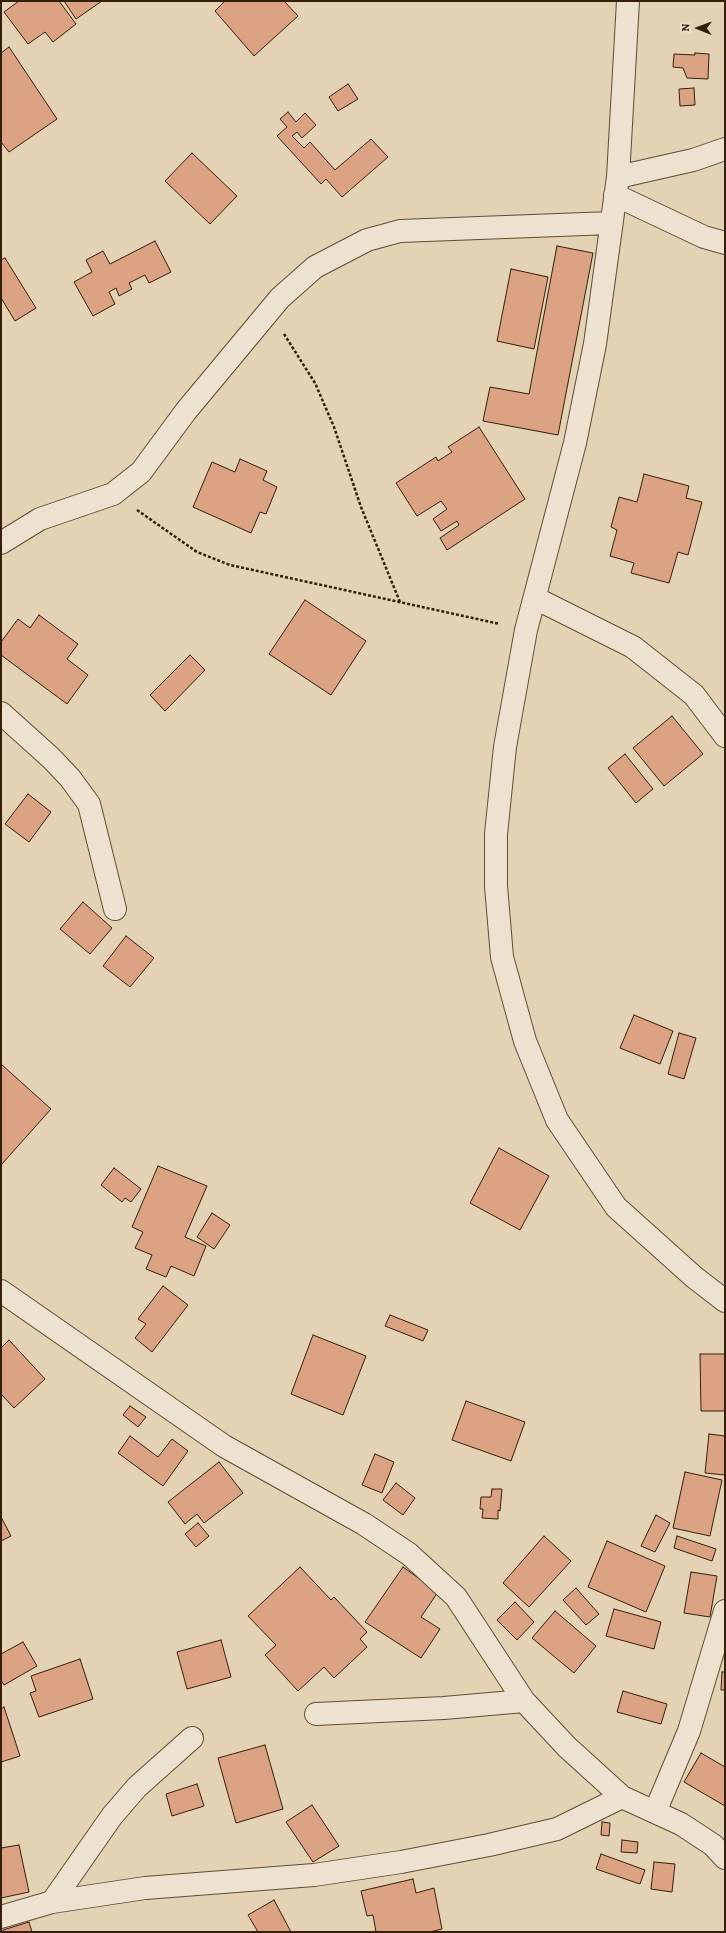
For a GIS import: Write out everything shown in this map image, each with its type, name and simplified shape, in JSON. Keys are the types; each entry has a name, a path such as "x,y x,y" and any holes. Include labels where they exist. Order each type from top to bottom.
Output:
{"street":[{"path":"628,1 617,186 595,344 575,443 526,630 505,747 496,834 496,886 502,956 525,1041 557,1120 616,1207 694,1277 725,1301"},
{"path":"617,186 725,149"},
{"path":"617,186 704,237 725,243"},
{"path":"1,543 40,518 114,494 141,472 186,411 280,298 315,267 367,240 400,231 611,223"},
{"path":"535,598 633,647 694,695 725,736"},
{"path":"1,714 51,758 70,778 89,804 115,909"},
{"path":"1,1291 224,1446 364,1524 410,1554 456,1597 524,1701 567,1747 622,1797 681,1824 713,1846 725,1858"},
{"path":"655,1812 689,1731 725,1611"},
{"path":"316,1714 444,1708 524,1701"},
{"path":"52,1902 112,1816 137,1787 192,1738"},
{"path":"1,1917 52,1902 145,1888 314,1875 401,1862 489,1845 557,1829 622,1797"}],"path":[{"path":"269,312 315,383 334,427 361,507 400,603"},
{"path":"114,494 197,552 230,565 336,587 400,603 526,630"}],"building":[{"path":"19,1 59,1 76,24 53,42 45,32 28,44 4,12"},
{"path":"64,1 102,1 76,19"},
{"path":"225,1 284,1 298,16 254,56 215,11"},
{"path":"9,47 57,119 9,152 1,142 1,53"},
{"path":"695,53 709,54 708,79 687,78 683,68 673,67 674,54 695,55"},
{"path":"348,84 358,99 338,111 329,97"},
{"path":"694,88 695,105 680,106 679,89"},
{"path":"288,112 296,122 305,113 316,125 302,138 297,132 292,136 304,148 310,142 335,170 371,139 388,157 342,197 326,179 321,184 277,136 287,127 280,119"},
{"path":"192,153 237,196 210,224 165,181"},
{"path":"155,241 171,272 149,283 145,275 129,283 132,289 119,296 116,288 109,292 115,304 93,316 74,282 92,272 86,260 103,251 110,264"},
{"path":"557,246 593,253 558,435 483,421 490,387 529,394"},
{"path":"5,258 36,308 15,321 1,298 1,260"},
{"path":"511,269 548,277 534,349 497,341"},
{"path":"479,427 525,499 447,550 440,538 459,525 457,521 441,531 433,519 447,509 441,501 417,516 396,483 436,457 438,461 452,452 448,447"},
{"path":"240,459 267,471 263,480 277,487 266,514 260,512 251,533 193,507 212,462 235,472"},
{"path":"644,474 689,486 686,498 702,502 688,555 678,552 669,583 631,573 634,563 610,556 617,530 611,527 619,497 637,502"},
{"path":"305,600 366,641 331,695 269,654"},
{"path":"39,615 78,644 67,659 88,675 67,704 1,655 1,642 18,619 30,628"},
{"path":"190,655 205,670 165,711 150,695"},
{"path":"672,716 703,754 664,786 633,748"},
{"path":"625,754 653,789 636,803 608,768"},
{"path":"28,794 51,812 29,842 5,824"},
{"path":"83,902 112,928 90,954 60,929"},
{"path":"126,936 154,958 130,987 103,966"},
{"path":"634,1015 673,1031 660,1064 620,1048"},
{"path":"679,1033 696,1038 684,1079 668,1074"},
{"path":"1,1064 51,1109 1,1165"},
{"path":"499,1148 549,1176 520,1230 470,1203"},
{"path":"158,1166 207,1186 185,1237 206,1246 194,1276 171,1266 166,1277 146,1269 152,1255 135,1248 143,1232 132,1227"},
{"path":"114,1168 141,1189 131,1202 125,1198 122,1202 101,1185"},
{"path":"212,1213 230,1225 214,1249 197,1237"},
{"path":"163,1286 188,1305 152,1352 135,1338 146,1324 138,1319"},
{"path":"390,1315 428,1330 423,1341 385,1326"},
{"path":"313,1335 366,1356 343,1415 291,1394"},
{"path":"9,1340 45,1379 14,1408 1,1394 1,1348"},
{"path":"700,1354 725,1354 725,1411 701,1411"},
{"path":"466,1401 525,1422 511,1461 452,1440"},
{"path":"130,1406 146,1417 138,1427 123,1415"},
{"path":"709,1434 725,1436 725,1475 705,1473"},
{"path":"130,1436 158,1457 172,1439 188,1451 163,1486 118,1453"},
{"path":"375,1454 394,1462 382,1493 362,1485"},
{"path":"219,1462 243,1493 204,1523 197,1514 185,1524 168,1502"},
{"path":"685,1472 722,1480 710,1536 673,1528"},
{"path":"396,1483 415,1498 403,1515 383,1500"},
{"path":"492,1489 502,1489 498,1519 482,1518 483,1509 480,1509 481,1497 491,1497"},
{"path":"656,1515 670,1523 655,1552 641,1546"},
{"path":"1,1517 11,1536 1,1541"},
{"path":"198,1523 209,1536 196,1547 185,1534"},
{"path":"544,1536 571,1561 529,1607 503,1583"},
{"path":"677,1536 716,1549 712,1561 674,1548"},
{"path":"607,1541 665,1566 646,1612 588,1587"},
{"path":"300,1567 331,1600 334,1597 367,1632 360,1639 367,1647 334,1678 324,1667 298,1691 265,1655 276,1645 248,1616"},
{"path":"403,1567 438,1592 421,1617 440,1629 421,1658 365,1622"},
{"path":"691,1572 717,1576 710,1617 684,1613"},
{"path":"576,1588 599,1614 586,1625 563,1600"},
{"path":"515,1602 534,1622 517,1640 497,1620"},
{"path":"614,1609 661,1622 654,1649 606,1636"},
{"path":"555,1611 596,1646 574,1673 532,1638"},
{"path":"221,1640 231,1677 187,1689 177,1652"},
{"path":"23,1642 37,1666 4,1685 1,1680 1,1654"},
{"path":"80,1659 93,1699 39,1717 30,1693 36,1691 31,1676"},
{"path":"722,1672 725,1672 725,1690 721,1690"},
{"path":"623,1691 667,1704 661,1724 617,1712"},
{"path":"4,1707 20,1756 1,1762 1,1709"},
{"path":"265,1745 283,1809 236,1823 218,1758"},
{"path":"701,1753 725,1767 725,1806 684,1782"},
{"path":"197,1784 204,1806 172,1816 166,1794"},
{"path":"312,1805 339,1846 313,1862 286,1822"},
{"path":"602,1822 610,1823 609,1836 601,1835"},
{"path":"622,1840 638,1842 637,1853 621,1852"},
{"path":"19,1845 29,1892 1,1898 1,1848"},
{"path":"601,1854 645,1870 640,1884 596,1869"},
{"path":"654,1862 675,1864 672,1892 651,1889"},
{"path":"413,1879 416,1893 434,1888 442,1929 430,1932 376,1932 373,1915 367,1916 361,1891"},
{"path":"274,1900 291,1932 258,1932 248,1915"},
{"path":"29,1922 32,1932 3,1932 3,1930"}]}
